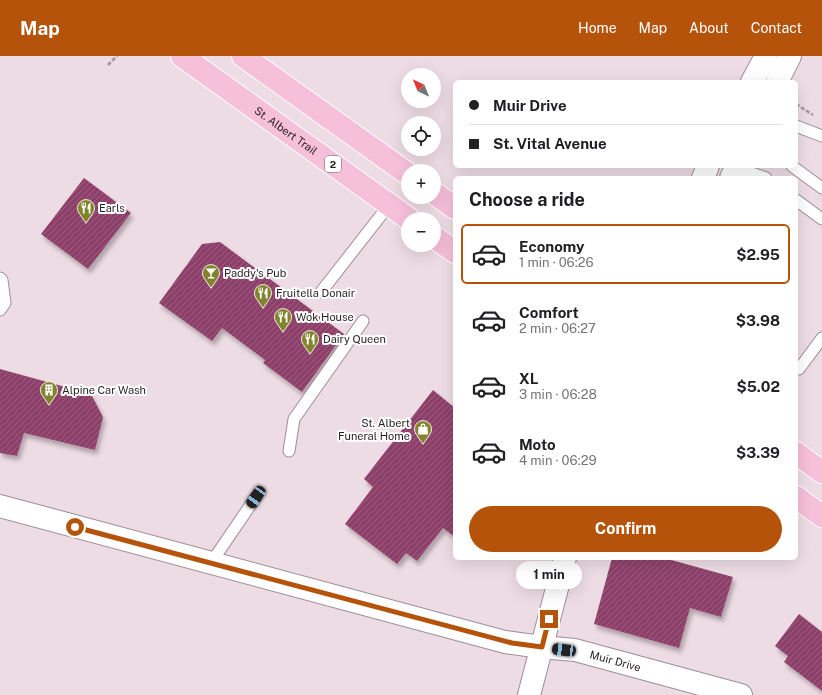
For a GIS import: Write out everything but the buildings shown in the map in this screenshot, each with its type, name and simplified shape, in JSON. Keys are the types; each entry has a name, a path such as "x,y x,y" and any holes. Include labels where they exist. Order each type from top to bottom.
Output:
{"main road":[{"name":"St. Albert Trail","path":"182,56 401,213"},
{"path":"243,56 401,169"},
{"path":"441,198 453,207"},
{"path":"441,242 453,251"},
{"path":"798,454 822,472"},
{"path":"798,498 822,516"}],"street":[{"path":"753,80 766,56"},
{"path":"778,80 790,56"},
{"name":"Muir Drive","path":"0,506 505,642 574,650 742,695"},
{"path":"528,695 564,560"}],"lane":[{"path":"798,127 822,136"},
{"path":"795,168 822,188"},
{"path":"734,172 749,172 760,176"},
{"path":"798,201 822,218"},
{"path":"321,292 390,205"},
{"path":"0,278 2,280 5,303 0,310"},
{"path":"289,451 294,419 363,322"},
{"path":"799,369 822,338"},
{"path":"211,562 256,497"}],"path":[{"path":"108,65 117,56"},
{"path":"798,105 816,116"}],"place":[{"name":"Earls","path":"86,223"},
{"name":"Paddy's Pub","path":"211,288"},
{"name":"Fruitella Donair","path":"263,308"},
{"name":"Wok House","path":"283,332"},
{"name":"Dairy Queen","path":"310,354"},
{"name":"Alpine Car Wash","path":"49,405"},
{"name":"St. Albert Funeral Home","path":"423,444"}],"route":[{"path":"75,527 211,562 505,642 542,647 549,619"}]}
